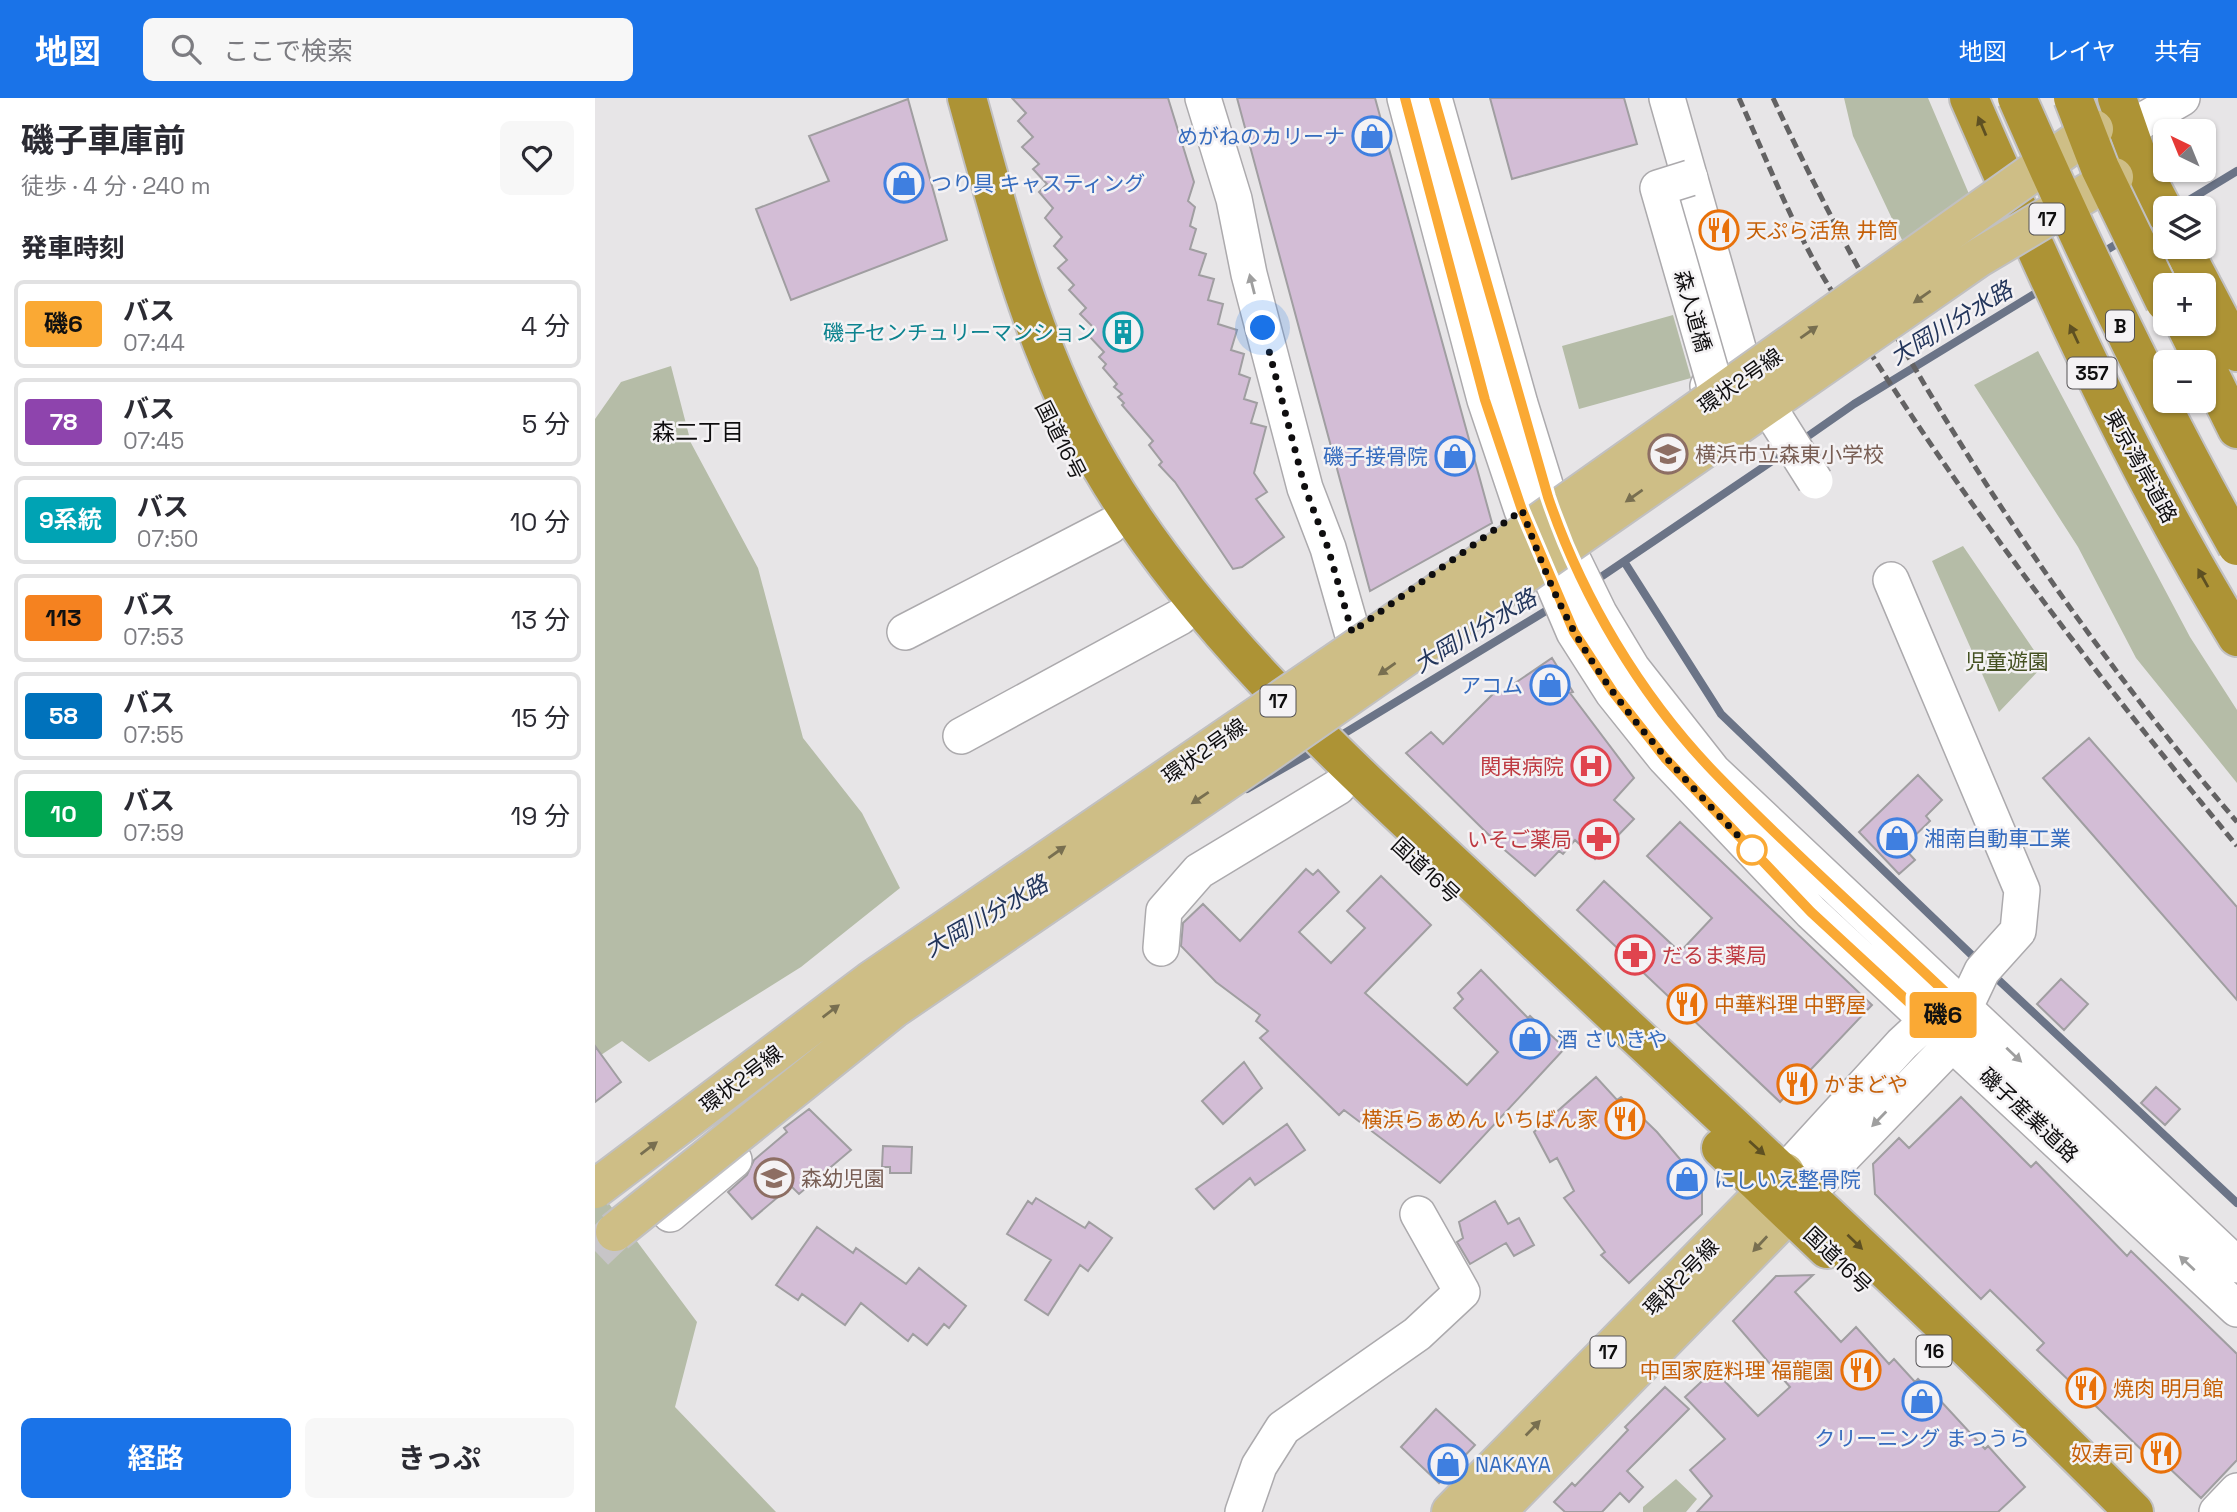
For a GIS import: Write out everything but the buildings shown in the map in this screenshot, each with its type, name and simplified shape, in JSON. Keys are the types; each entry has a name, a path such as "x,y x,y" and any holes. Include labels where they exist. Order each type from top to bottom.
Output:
{"highway":[{"name":"国道16号","path":"943,98 986,255 1027,367 1078,476 1110,526 1180,617 1262,692 1354,770 1786,1193 2100,1512"},
{"name":"国道16号","path":"967,98 1009,248 1048,358 1074,416 1105,474 1155,548 1262,692 1338,787 2133,1512"},
{"name":"東京湾岸道路","path":"1969,98 2047,277 2122,435 2237,637"},
{"name":"B","path":"2017,98 2118,322 2178,440 2237,546"},
{"name":"357","path":"2025,98 2070,206 2153,375"},
{"name":"B","path":"2073,98 2100,168 2153,277"},
{"path":"2105,113 2114,177 2161,273"},
{"path":"2105,113 2141,167 2156,196"},
{"path":"2216,311 2237,352"},
{"path":"2191,336 2237,429"},
{"path":"2216,407 2237,447"},
{"name":"357","path":"2172,413 2237,533"}],"main road":[{"name":"環状2号線","path":"595,1189 872,981 1519,537 2051,159 2105,113"},
{"name":"環状2号線","path":"615,1232 893,1009 1281,743 1978,258 2070,206 2114,177"},
{"name":"環状2号線","path":"1451,1512 1786,1193"},
{"name":"環状2号線","path":"1496,1512 1786,1193"}],"street":[{"path":"1203,98 1234,199 1249,274 1305,488 1328,548 1352,632"},
{"name":"磯子産業道路","path":"1405,98 1457,233"},
{"name":"磯子産業道路","path":"1434,98 1485,400 1587,622 1613,692 1665,758 1811,912 2237,1309"},
{"path":"1262,692 1535,504 1575,482 1742,362 1667,98"},
{"path":"2105,113 2182,98"},
{"name":"森人道橋","path":"1690,178 1658,188 1722,410 1762,397 1815,481"},
{"path":"905,632 1110,526"},
{"path":"1786,1193 1963,1009 1989,964 2018,931 2022,890 1891,580"},
{"path":"961,736 1180,617"},
{"name":"磯子産業道路","path":"1587,622 1632,668 1713,771 2237,1265"},
{"path":"1161,948 1164,911 1199,871 1338,787"},
{"path":"670,1214 807,1099"},
{"path":"1243,1512 1259,1466 1283,1428 1417,1334 1462,1292 1418,1214"},
{"path":"2217,1512 2237,1491"}],"green space":[{"path":"1844,98 1928,98 1972,201 1903,242 1853,136"},
{"path":"1673,315 1691,378 1579,409 1562,346"},
{"path":"2038,351 2190,637 2237,710 2237,783 2136,658 2078,547 1974,385"},
{"path":"671,366 691,443 758,568 803,738 862,813 900,888 801,967 649,1062 622,1041 595,1059 595,419 621,382"},
{"name":"児童遊園","path":"1963,546 2044,665 1999,712 1932,561"},
{"path":"595,1185 697,1322 675,1407 776,1512 595,1512"},
{"path":"1676,1479 1697,1499 1686,1512 1643,1512 1643,1507"}],"waterway":[{"name":"大岡川分水路","path":"2196,196 2237,171"},
{"name":"大岡川分水路","path":"2100,254 2125,239"},
{"name":"大岡川分水路","path":"1801,441 1854,404 2044,288"},
{"name":"大岡川分水路","path":"1592,583 1787,451"},
{"path":"1625,563 1721,714 1979,962"},
{"name":"大岡川分水路","path":"1335,739 1554,606"},
{"name":"大岡川分水路","path":"1247,789 1317,749"},
{"path":"1991,973 2237,1203"}],"tunnel":[{"path":"595,1251 615,1232"}],"railway":[{"path":"1739,98 1813,259 1919,428 2073,641 2237,846"},
{"path":"1773,98 1870,290 1981,475 2040,565 2103,653 2237,822"}],"bus line":[{"name":"磯6","path":"1405,98 1485,400 1535,545 1574,632 1613,692 1665,758 1811,912 1928,1020 1963,1009 1713,771 1667,717 1632,668 1599,613 1560,533 1548,497 1434,98"}],"place":[{"name":"めがねのカリーナ","path":"1372,136"},
{"name":"つり具 キャスティング","path":"904,183"},
{"name":"天ぷら活魚 井筒","path":"1719,230"},
{"name":"磯子センチュリーマンション","path":"1123,332"},
{"name":"横浜市立森東小学校","path":"1668,454"},
{"name":"磯子接骨院","path":"1455,456"},
{"name":"アコム","path":"1550,685"},
{"name":"関東病院","path":"1591,766"},
{"name":"湘南自動車工業","path":"1897,838"},
{"name":"いそご薬局","path":"1599,839"},
{"name":"だるま薬局","path":"1635,955"},
{"name":"中華料理 中野屋","path":"1687,1004"},
{"name":"酒 さいきや","path":"1530,1039"},
{"name":"かまどや","path":"1797,1084"},
{"name":"横浜らぁめん いちばん家","path":"1625,1119"},
{"name":"森幼児園","path":"774,1178"},
{"name":"にしいえ整骨院","path":"1687,1179"},
{"name":"中国家庭料理 福龍園","path":"1861,1370"},
{"name":"焼肉 明月館","path":"2086,1388"},
{"name":"クリーニング まつうら","path":"1922,1401"},
{"name":"奴寿司","path":"2161,1453"},
{"name":"NAKAYA","path":"1448,1464"}],"district":[{"name":"森二丁目","path":"698,432"}],"route":[{"path":"1263,328 1305,488 1328,548 1352,632 1522,510 1574,632 1613,692 1665,758 1756,855 1752,850"}]}
